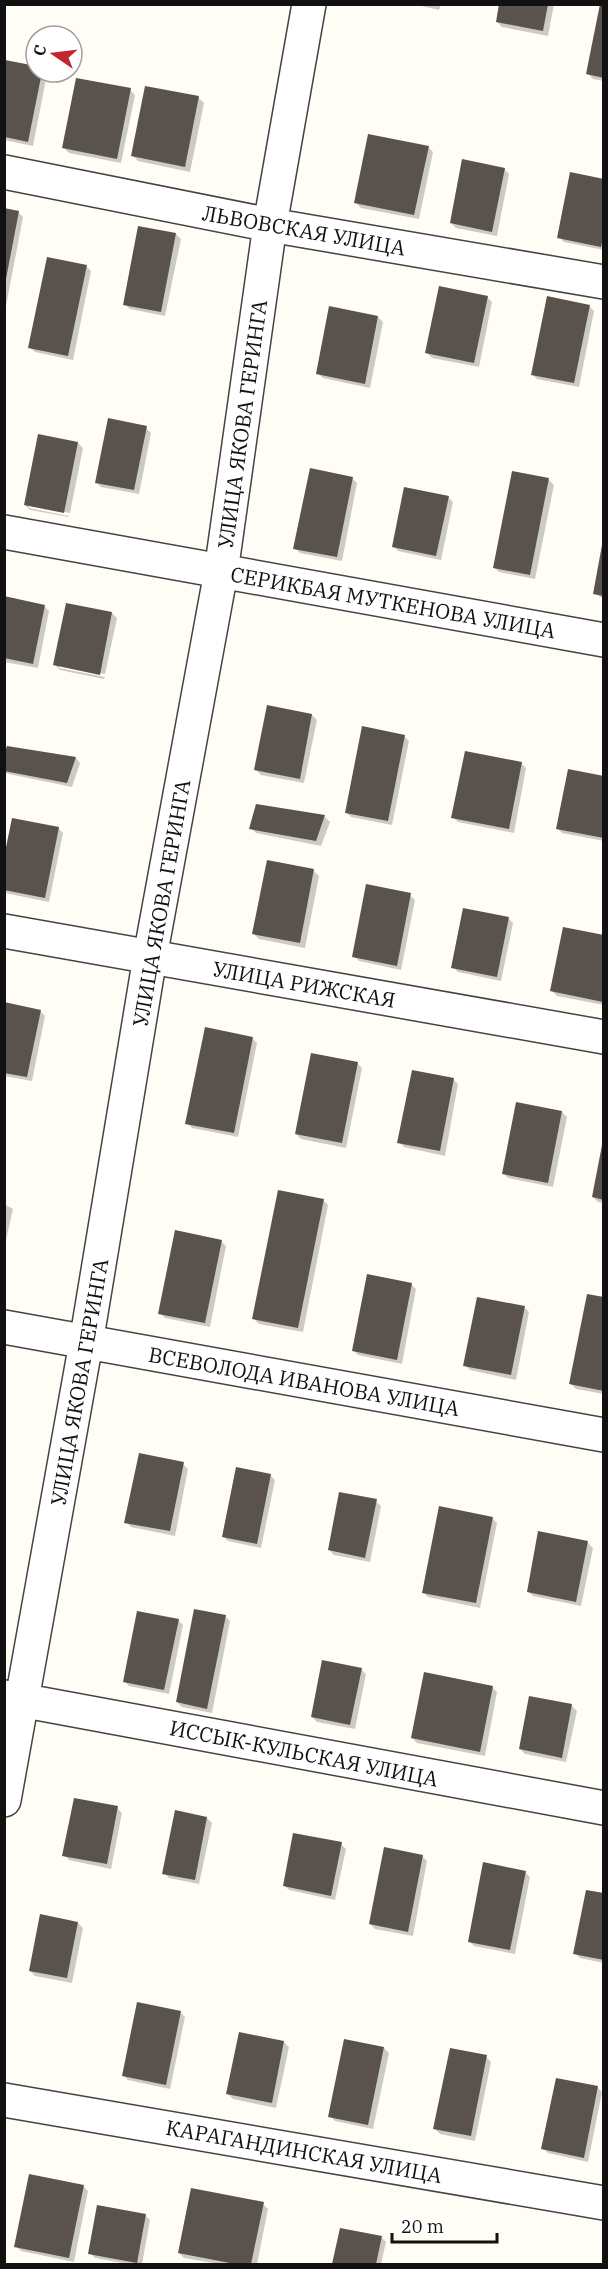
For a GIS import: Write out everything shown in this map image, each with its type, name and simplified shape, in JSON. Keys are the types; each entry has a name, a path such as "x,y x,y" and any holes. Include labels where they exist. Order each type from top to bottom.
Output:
{"street":[{"name":"УЛИЦА ЯКОВА ГЕРИНГА","path":"4,1800 14,1699 86,1342 150,957 221,572 270,225 309,4"},
{"name":"ЛЬВОВСКАЯ УЛИЦА","path":"4,172 270,225 603,282"},
{"name":"СЕРИКБАЯ МУТКЕНОВА УЛИЦА","path":"4,532 603,640"},
{"name":"УЛИЦА РИЖСКАЯ","path":"4,931 603,1037"},
{"name":"ВСЕВОЛОДА ИВАНОВА УЛИЦА","path":"4,1327 603,1435"},
{"name":"ИССЫК-КУЛЬСКАЯ УЛИЦА","path":"14,1699 603,1808"},
{"name":"КАРАГАНДИНСКАЯ УЛИЦА","path":"4,2100 603,2203"}],"building":[{"path":"499,4 548,4 543,31 496,22"},
{"path":"600,4 604,4 604,78 586,74"},
{"path":"5,60 24,64 24,84 40,84 28,142 5,137"},
{"path":"84,79 131,88 117,159 62,148 75,84 84,84"},
{"path":"145,86 199,96 185,167 131,156"},
{"path":"368,134 429,146 414,215 354,203"},
{"path":"462,159 505,168 492,232 450,223"},
{"path":"570,172 604,179 604,232 601,247 557,238"},
{"path":"4,208 19,211 6,279 4,278"},
{"path":"138,226 176,233 161,312 123,305"},
{"path":"47,257 87,265 68,356 28,348"},
{"path":"439,286 488,296 474,363 425,353"},
{"path":"547,296 590,305 574,383 531,375"},
{"path":"329,306 378,316 365,384 316,374"},
{"path":"108,418 147,426 134,490 95,483"},
{"path":"38,434 78,442 64,513 24,505"},
{"path":"310,468 353,477 337,557 293,549"},
{"path":"512,471 549,478 530,575 493,568"},
{"path":"404,487 449,496 436,556 392,547"},
{"path":"602,545 604,545 604,596 593,594"},
{"path":"4,596 45,605 33,664 4,658"},
{"path":"66,603 112,612 100,675 53,665"},
{"path":"267,705 312,714 300,779 254,770"},
{"path":"362,726 405,735 388,821 345,813"},
{"path":"7,746 76,757 67,783 4,771 4,754"},
{"path":"465,751 522,762 509,829 451,818"},
{"path":"568,769 604,776 604,838 556,829"},
{"path":"256,804 325,815 316,841 249,829"},
{"path":"12,818 59,827 45,898 4,890 4,857"},
{"path":"267,860 314,869 300,943 252,934"},
{"path":"366,884 411,893 397,966 352,957"},
{"path":"463,908 509,917 497,977 451,968"},
{"path":"563,927 604,935 603,1002 550,991"},
{"path":"4,1002 41,1010 27,1077 4,1073"},
{"path":"205,1027 253,1037 234,1133 185,1124"},
{"path":"311,1053 358,1062 342,1143 295,1134"},
{"path":"412,1070 454,1078 440,1151 397,1143"},
{"path":"516,1102 562,1111 548,1183 502,1174"},
{"path":"602,1145 604,1145 604,1200 592,1197"},
{"path":"278,1190 324,1199 298,1328 252,1319"},
{"path":"175,1230 222,1240 205,1323 158,1314"},
{"path":"367,1274 412,1283 397,1360 352,1351"},
{"path":"587,1294 604,1297 604,1391 569,1384"},
{"path":"477,1297 525,1306 511,1375 463,1366"},
{"path":"139,1453 184,1462 170,1531 124,1523"},
{"path":"236,1467 271,1474 257,1544 222,1537"},
{"path":"339,1492 377,1499 365,1558 328,1550"},
{"path":"439,1506 493,1517 476,1603 422,1593"},
{"path":"538,1531 588,1541 576,1602 527,1592"},
{"path":"194,1609 226,1615 207,1709 176,1702"},
{"path":"137,1611 179,1619 164,1690 123,1682"},
{"path":"322,1660 362,1668 350,1725 311,1717"},
{"path":"424,1672 493,1686 480,1752 411,1738"},
{"path":"529,1696 572,1704 562,1758 519,1749"},
{"path":"74,1798 118,1806 107,1864 62,1856"},
{"path":"175,1810 207,1817 195,1880 162,1874"},
{"path":"293,1833 342,1842 331,1896 283,1886"},
{"path":"384,1847 423,1855 408,1932 369,1924"},
{"path":"483,1862 526,1871 510,1950 468,1942"},
{"path":"586,1890 604,1893 604,1960 573,1954"},
{"path":"40,1914 78,1922 67,1978 29,1971"},
{"path":"137,2002 181,2011 166,2085 122,2076"},
{"path":"239,2032 284,2041 272,2103 226,2094"},
{"path":"344,2039 384,2047 368,2125 328,2117"},
{"path":"450,2048 487,2055 471,2136 433,2129"},
{"path":"556,2078 598,2086 584,2158 541,2149"},
{"path":"29,2174 84,2185 69,2258 14,2247"},
{"path":"191,2188 264,2202 251,2264 235,2264 178,2253"},
{"path":"97,2205 146,2214 137,2263 88,2254"},
{"path":"340,2228 382,2236 376,2264 332,2264"}]}
